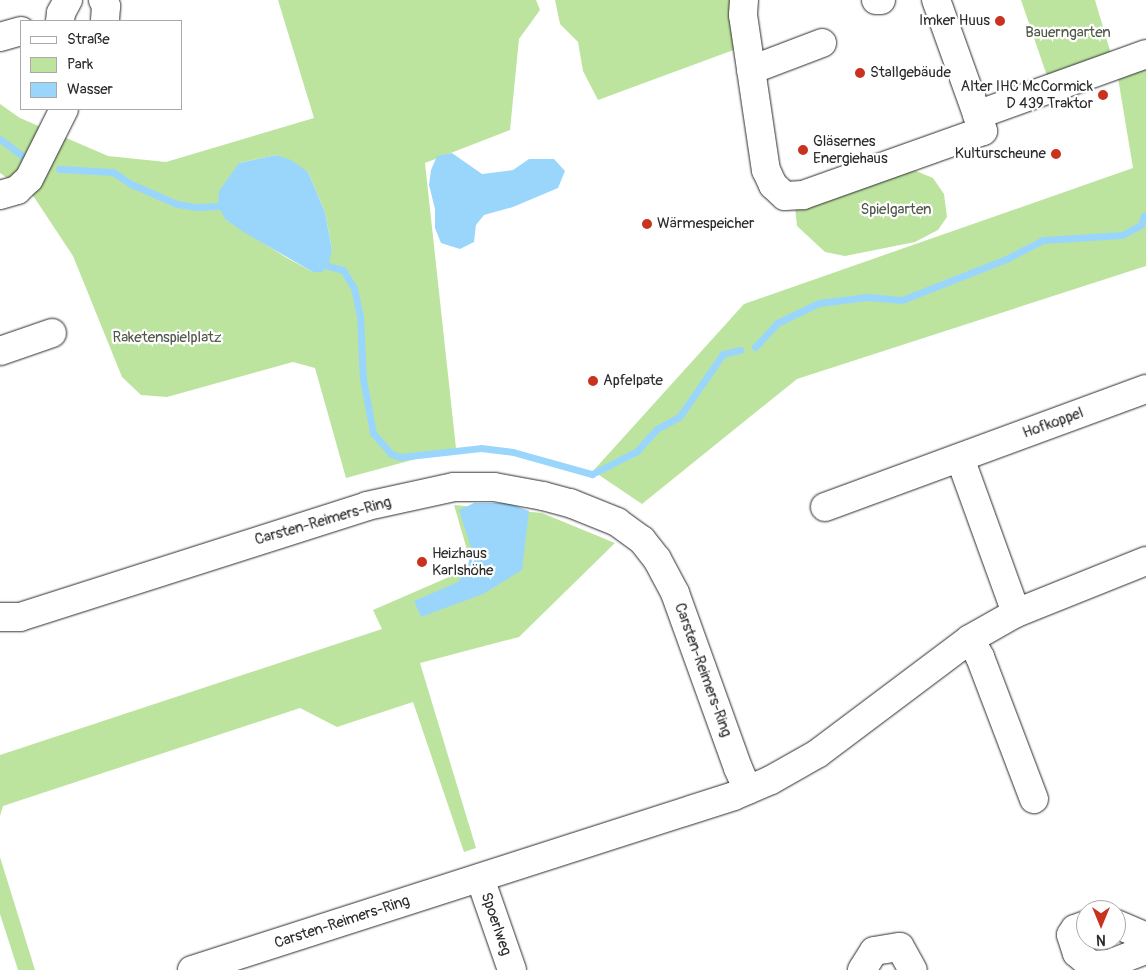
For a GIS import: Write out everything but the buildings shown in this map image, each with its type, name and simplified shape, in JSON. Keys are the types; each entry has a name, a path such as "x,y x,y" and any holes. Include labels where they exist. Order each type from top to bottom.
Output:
{"street":[{"path":"60,20 61,13 68,0"},
{"path":"103,0 106,6 106,20"},
{"path":"744,0 743,15 766,170 773,185 785,196 803,195 983,131 936,0"},
{"path":"876,0 881,0"},
{"path":"0,37 20,32"},
{"path":"751,70 822,42"},
{"path":"978,115 1146,54"},
{"path":"0,195 17,190 28,179 63,110"},
{"path":"0,351 52,333"},
{"name":"Hofkoppel","path":"825,507 1146,389"},
{"path":"960,458 1016,613"},
{"name":"Carsten-Reimers-Ring","path":"0,617 20,617 367,506 454,487 494,487 543,496 585,508 617,522 642,540 656,559 675,593 738,768 748,790"},
{"name":"Carsten-Reimers-Ring","path":"192,970 748,790 771,780 817,754 970,639 1016,613 1146,561"},
{"path":"970,639 980,657 1034,799"},
{"name":"Spoerlweg","path":"480,878 512,970"},
{"path":"1076,928 1071,935 1077,953 1091,965 1109,964 1146,950"},
{"path":"1126,928 1146,937"},
{"path":"862,970 874,951 900,946 914,970"}],"green space":[{"name":"Raketenspielplatz","path":"278,0 536,0 540,10 519,39 510,130 425,163 456,448 346,478 315,368 293,362 167,397 141,395 122,377 73,256 34,197 0,173 0,104 20,118 108,156 166,162 314,118","holes":["276,155 308,172 325,212 332,250 313,272 226,220 239,163"]},
{"path":"555,0 738,0 739,48 598,100 583,71 578,42 560,24"},
{"name":"Bauerngarten","path":"1021,0 1095,0 1111,54 1047,76"},
{"path":"1146,69 1146,266 797,379 642,504 593,471 744,304 1133,168 1118,78"},
{"name":"Spielgarten","path":"916,171 933,178 944,194 947,217 938,230 915,242 845,256 825,252 797,226 795,207 889,175"},
{"path":"454,505 542,513 615,543 519,637 420,663 476,848 464,852 413,702 337,727 300,708 3,806 0,816 0,755 382,629 373,610 472,567"},
{"path":"0,857 35,970 18,970 0,914"}],"water":[{"path":"452,153 482,174 513,170 529,159 554,159 565,171 558,188 513,207 484,215 476,225 474,242 460,249 441,243 435,228 435,209 429,185 431,170 437,156"},
{"path":"276,155 291,160 308,172 325,212 332,250 328,266 322,272 313,272 245,233 226,220 218,206 219,191 239,163"},
{"path":"474,503 508,503 529,511 522,570 483,594 421,617 414,601 458,582 468,567 471,547 459,510"}],"waterway":[{"path":"0,139 21,155"},
{"path":"59,169 113,172 131,184 177,204 197,207 218,206"},
{"path":"755,347 777,323 819,303 867,297 902,300 1006,259 1043,240 1122,235 1141,225 1144,215"},
{"path":"328,266 343,270 354,288 360,316 363,379 373,433 391,454 400,457 481,448 513,452 592,474 637,451 657,429 680,416 723,354 741,350"}],"place":[{"name":"Imker Huus","path":"1000,21"},
{"name":"Stallgebäude","path":"860,73"},
{"name":"Alter IHC McCormick D 439 Traktor","path":"1103,95"},
{"name":"Gläsernes Energiehaus","path":"803,150"},
{"name":"Kulturscheune","path":"1056,154"},
{"name":"Wärmespeicher","path":"647,224"},
{"name":"Apfelpate","path":"593,381"},
{"name":"Heizhaus Karlshöhe","path":"422,562"}]}
